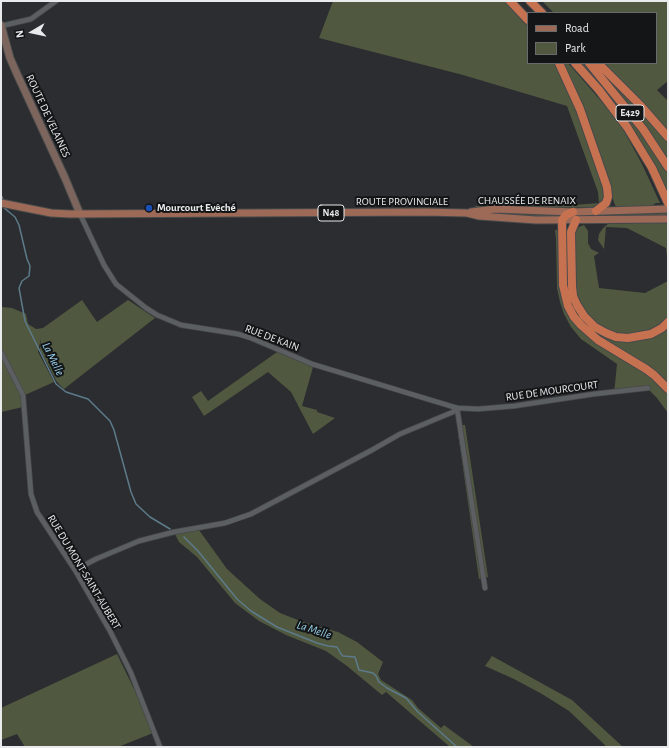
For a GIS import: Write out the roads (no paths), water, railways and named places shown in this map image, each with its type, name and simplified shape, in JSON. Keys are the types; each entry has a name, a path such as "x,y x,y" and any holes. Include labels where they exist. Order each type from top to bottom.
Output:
{"highway":[{"path":"510,1 527,19"},
{"path":"516,1 527,12"},
{"path":"533,3 541,12"},
{"path":"533,3 546,12"},
{"path":"559,64 580,109 608,187 608,197 606,203 596,211"},
{"name":"E429","path":"576,64 599,90 627,127 652,168 667,201"},
{"name":"E429","path":"590,64 643,129 668,167"},
{"path":"599,64 640,105 668,137"},
{"path":"573,212 566,215 562,220 563,285 568,306 581,326 598,340 646,369 668,389"},
{"path":"576,220 571,232 572,286 573,296 584,316 595,327 606,333 616,337 628,338 651,334 662,328 668,322"}],"main road":[{"name":"ROUTE PROVINCIALE","path":"1,203 51,213 80,214 467,213"},
{"name":"CHAUSSÉE DE RENAIX","path":"467,213 495,209 573,212 668,209"},
{"name":"CHAUSSÉE DE RENAIX","path":"467,213 479,216 523,220 668,219"}],"street":[{"path":"1,26 31,19 56,1"},
{"name":"ROUTE DE VELAINES","path":"1,26 3,39 17,74 80,214"},
{"name":"RUE DE KAIN","path":"80,214 104,265 116,284 157,315 181,325 238,334 251,338 312,364 458,408"},
{"name":"RUE DU MONT-SAINT-AUBERT","path":"1,352 23,395 31,494 37,512 75,570 110,631 131,673 160,747"},
{"name":"RUE DE MOURCOURT","path":"458,408 478,409 514,406 594,394 648,388"},
{"path":"75,570 96,559 139,541 174,532 225,523 251,514 400,434 458,408 485,588"}],"waterway":[{"name":"La Melle","path":"1,195 3,199"},
{"name":"La Melle","path":"3,207 15,217 19,225 30,266 29,276 22,281 19,288 25,321 56,384 66,392 88,399 110,421 136,504 150,517 170,529"},
{"name":"La Melle","path":"184,537 198,551 237,599 251,611 277,627 317,643 337,647 343,656 355,657 359,670 373,673 379,682 406,698 418,712 457,747"}],"place":[{"name":"Mourcourt Evêché","path":"149,208"}]}
